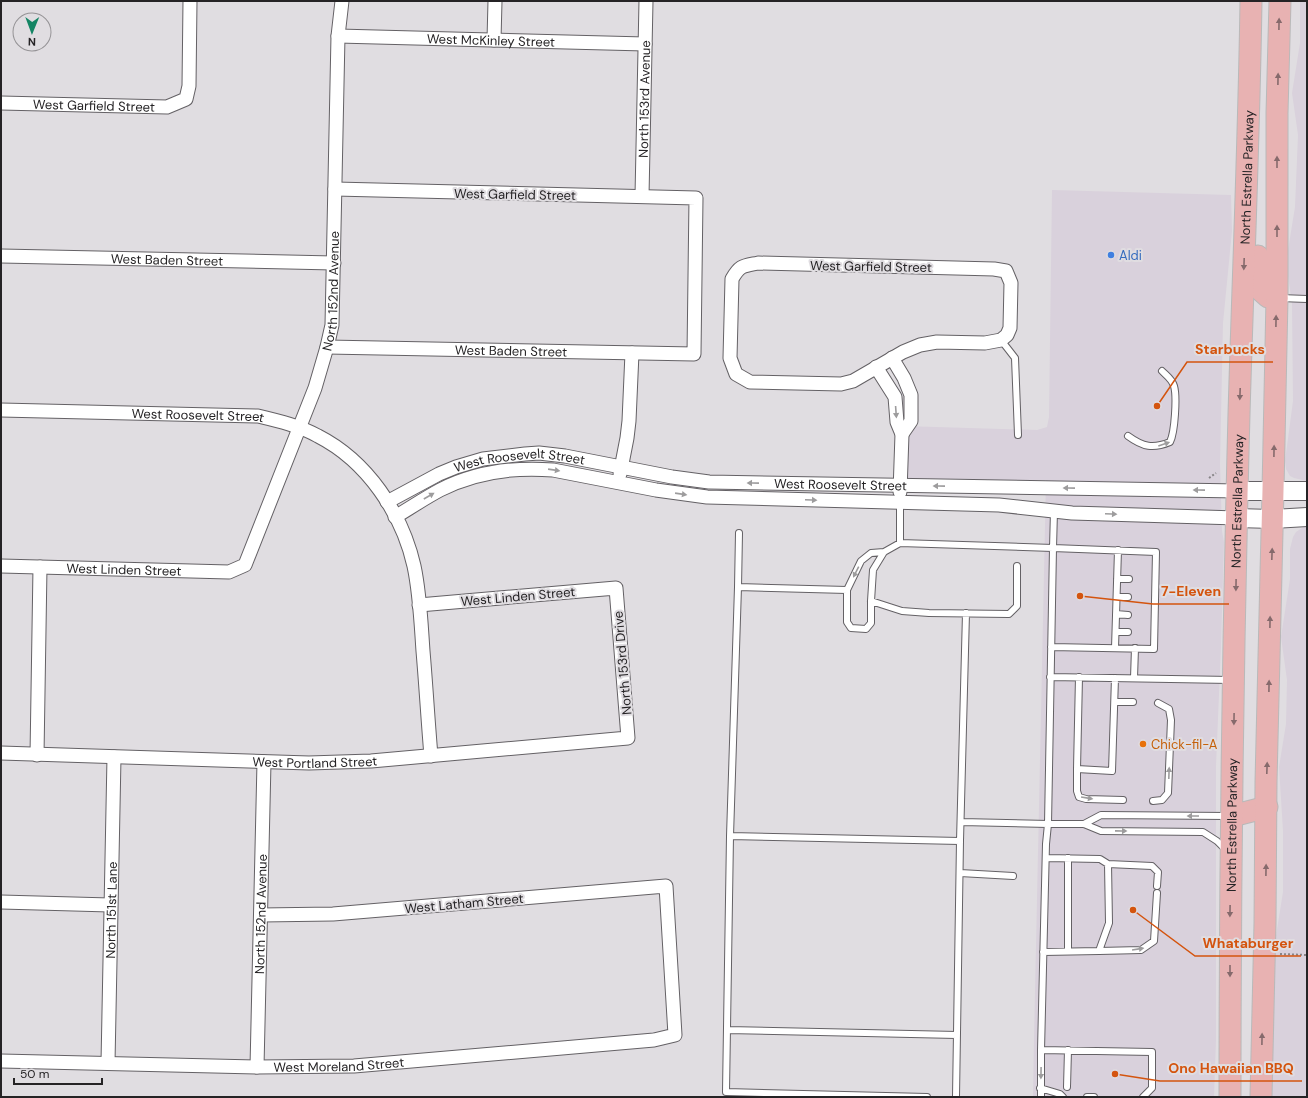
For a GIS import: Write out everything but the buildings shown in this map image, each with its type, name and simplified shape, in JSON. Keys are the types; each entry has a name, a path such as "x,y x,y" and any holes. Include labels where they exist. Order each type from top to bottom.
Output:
{"main road":[{"path":"1251,1 1262,47 1263,110 1277,113"},
{"name":"North Estrella Parkway","path":"1230,1097 1230,932 1237,518 1251,1"},
{"path":"1261,1097 1267,807 1266,782 1274,490 1277,298 1277,113 1280,1"},
{"path":"1246,184 1259,199 1259,289 1268,297 1277,298"},
{"path":"1232,816 1267,807"}],"street":[{"name":"West Garfield Street","path":"1,103 167,107 186,99 189,86 190,1"},
{"name":"North 152nd Avenue","path":"245,566 315,388 332,325 338,36 342,1"},
{"path":"494,40 495,1"},
{"name":"North 153rd Avenue","path":"642,196 646,1"},
{"name":"West McKinley Street","path":"338,36 644,44"},
{"name":"West Garfield Street","path":"335,190 696,198 694,354"},
{"name":"West Baden Street","path":"1,256 334,263"},
{"name":"West Garfield Street","path":"876,367 853,381 841,384 750,382 736,374 730,358 732,279 737,271 742,266 758,263 994,269 1006,271 1011,283 1010,328 1004,337"},
{"path":"900,502 902,434 897,422 895,397 876,367 920,345 938,342 985,344 1004,337"},
{"name":"West Baden Street","path":"327,347 694,354"},
{"path":"618,483 629,421 632,353"},
{"path":"892,358 911,395 911,421 902,434"},
{"path":"894,395 908,388"},
{"name":"West Roosevelt Street","path":"1,410 258,416 299,427 319,436 337,447 353,460 373,480 396,517 408,545 414,567 419,605 431,756"},
{"name":"West Roosevelt Street","path":"387,502 439,474 456,467 483,459 539,453 552,454 672,477 710,482 1307,491"},
{"name":"West Roosevelt Street","path":"396,517 429,496 454,484 485,474 500,471 528,469 553,470 679,494 707,497 999,505 1072,513 1273,520 1307,517"},
{"name":"West Linden Street","path":"1,566 229,572 245,566"},
{"path":"37,754 40,567"},
{"name":"West Linden Street","path":"419,605 616,588"},
{"name":"North 153rd Drive","path":"616,588 628,738"},
{"name":"West Portland Street","path":"1,753 309,763 371,761 628,738"},
{"name":"North 151st Lane","path":"108,1063 114,757"},
{"name":"North 152nd Avenue","path":"257,1067 264,762"},
{"name":"West Latham Street","path":"261,915 333,914 666,886 675,1035"},
{"path":"1,902 110,905"},
{"name":"West Moreland Street","path":"1,1061 257,1067 354,1066 654,1040 675,1035"}],"lane":[{"path":"1277,298 1307,299"},
{"path":"1004,337 1015,358 1018,435"},
{"path":"1128,436 1138,444 1148,446 1161,446 1170,442 1173,436 1175,421 1174,387 1171,380 1162,371"},
{"path":"900,502 900,543"},
{"path":"1041,1097 1043,952 1048,824 1054,511"},
{"path":"739,533 730,836 726,1092 928,1097"},
{"path":"884,552 873,570 871,624 866,629 851,628 847,622 848,590 861,561 871,553 884,552 900,543 1156,552 1154,649 1051,647"},
{"path":"1115,648 1118,550"},
{"path":"871,601 902,610 930,613 1009,614 1017,606 1017,566"},
{"path":"1117,579 1129,579"},
{"path":"1148,580 1155,580"},
{"path":"738,587 848,590"},
{"path":"1117,597 1128,598"},
{"path":"1148,598 1155,598"},
{"path":"956,1097 960,841 966,613"},
{"path":"1116,614 1128,615"},
{"path":"1147,615 1155,615"},
{"path":"1116,632 1128,632"},
{"path":"1147,632 1155,632"},
{"path":"1134,678 1135,648"},
{"path":"1050,677 1234,680"},
{"path":"1079,677 1077,769 1077,791 1079,797 1086,799 1123,800"},
{"path":"1077,769 1112,771 1115,678"},
{"path":"1115,702 1133,702"},
{"path":"1153,801 1162,800 1168,793 1171,720 1169,709 1158,703"},
{"path":"1084,824 1101,815 1232,816"},
{"path":"961,822 1084,824 1101,831 1203,832 1217,841 1231,856"},
{"path":"730,836 960,841"},
{"path":"1046,858 1100,859 1108,864 1152,866 1158,872 1157,886"},
{"path":"1068,858 1068,951"},
{"path":"1099,951 1109,922 1108,864"},
{"path":"960,873 1013,876"},
{"path":"1043,952 1141,950 1154,941 1156,893"},
{"path":"727,1030 957,1035"},
{"path":"1041,1050 1152,1052 1152,1088 1143,1097"},
{"path":"1068,1050 1068,1087"},
{"path":"1040,1088 1060,1094 1063,1097"},
{"path":"1087,1097 1094,1097"}],"path":[{"path":"1208,479 1216,473"},
{"path":"1278,954 1307,955"}],"shaded area":[{"path":"1300,1 1307,1 1307,481 1290,476 1286,469 1285,461 1293,401 1292,304 1288,276 1288,250 1295,207 1298,135 1292,93 1300,43"},
{"path":"1052,190 1231,195 1232,231 1223,323 1220,464 1222,531 1224,542 1216,766 1216,1040 1214,1097 1033,1097 1046,480 902,480 903,426 1037,430 1047,427 1049,417"},
{"path":"1307,526 1307,1097 1270,1097 1274,948 1283,892 1283,831 1279,767 1286,724 1287,680 1281,637 1290,579 1290,549 1296,532"}],"place":[{"name":"Aldi","path":"1111,255"},
{"name":"Starbucks","path":"1157,406"},
{"name":"7-Eleven","path":"1080,596"},
{"name":"Chick-fil-A","path":"1143,744"},
{"name":"Whataburger","path":"1133,910"},
{"name":"Ono Hawaiian BBQ","path":"1115,1074"}]}
